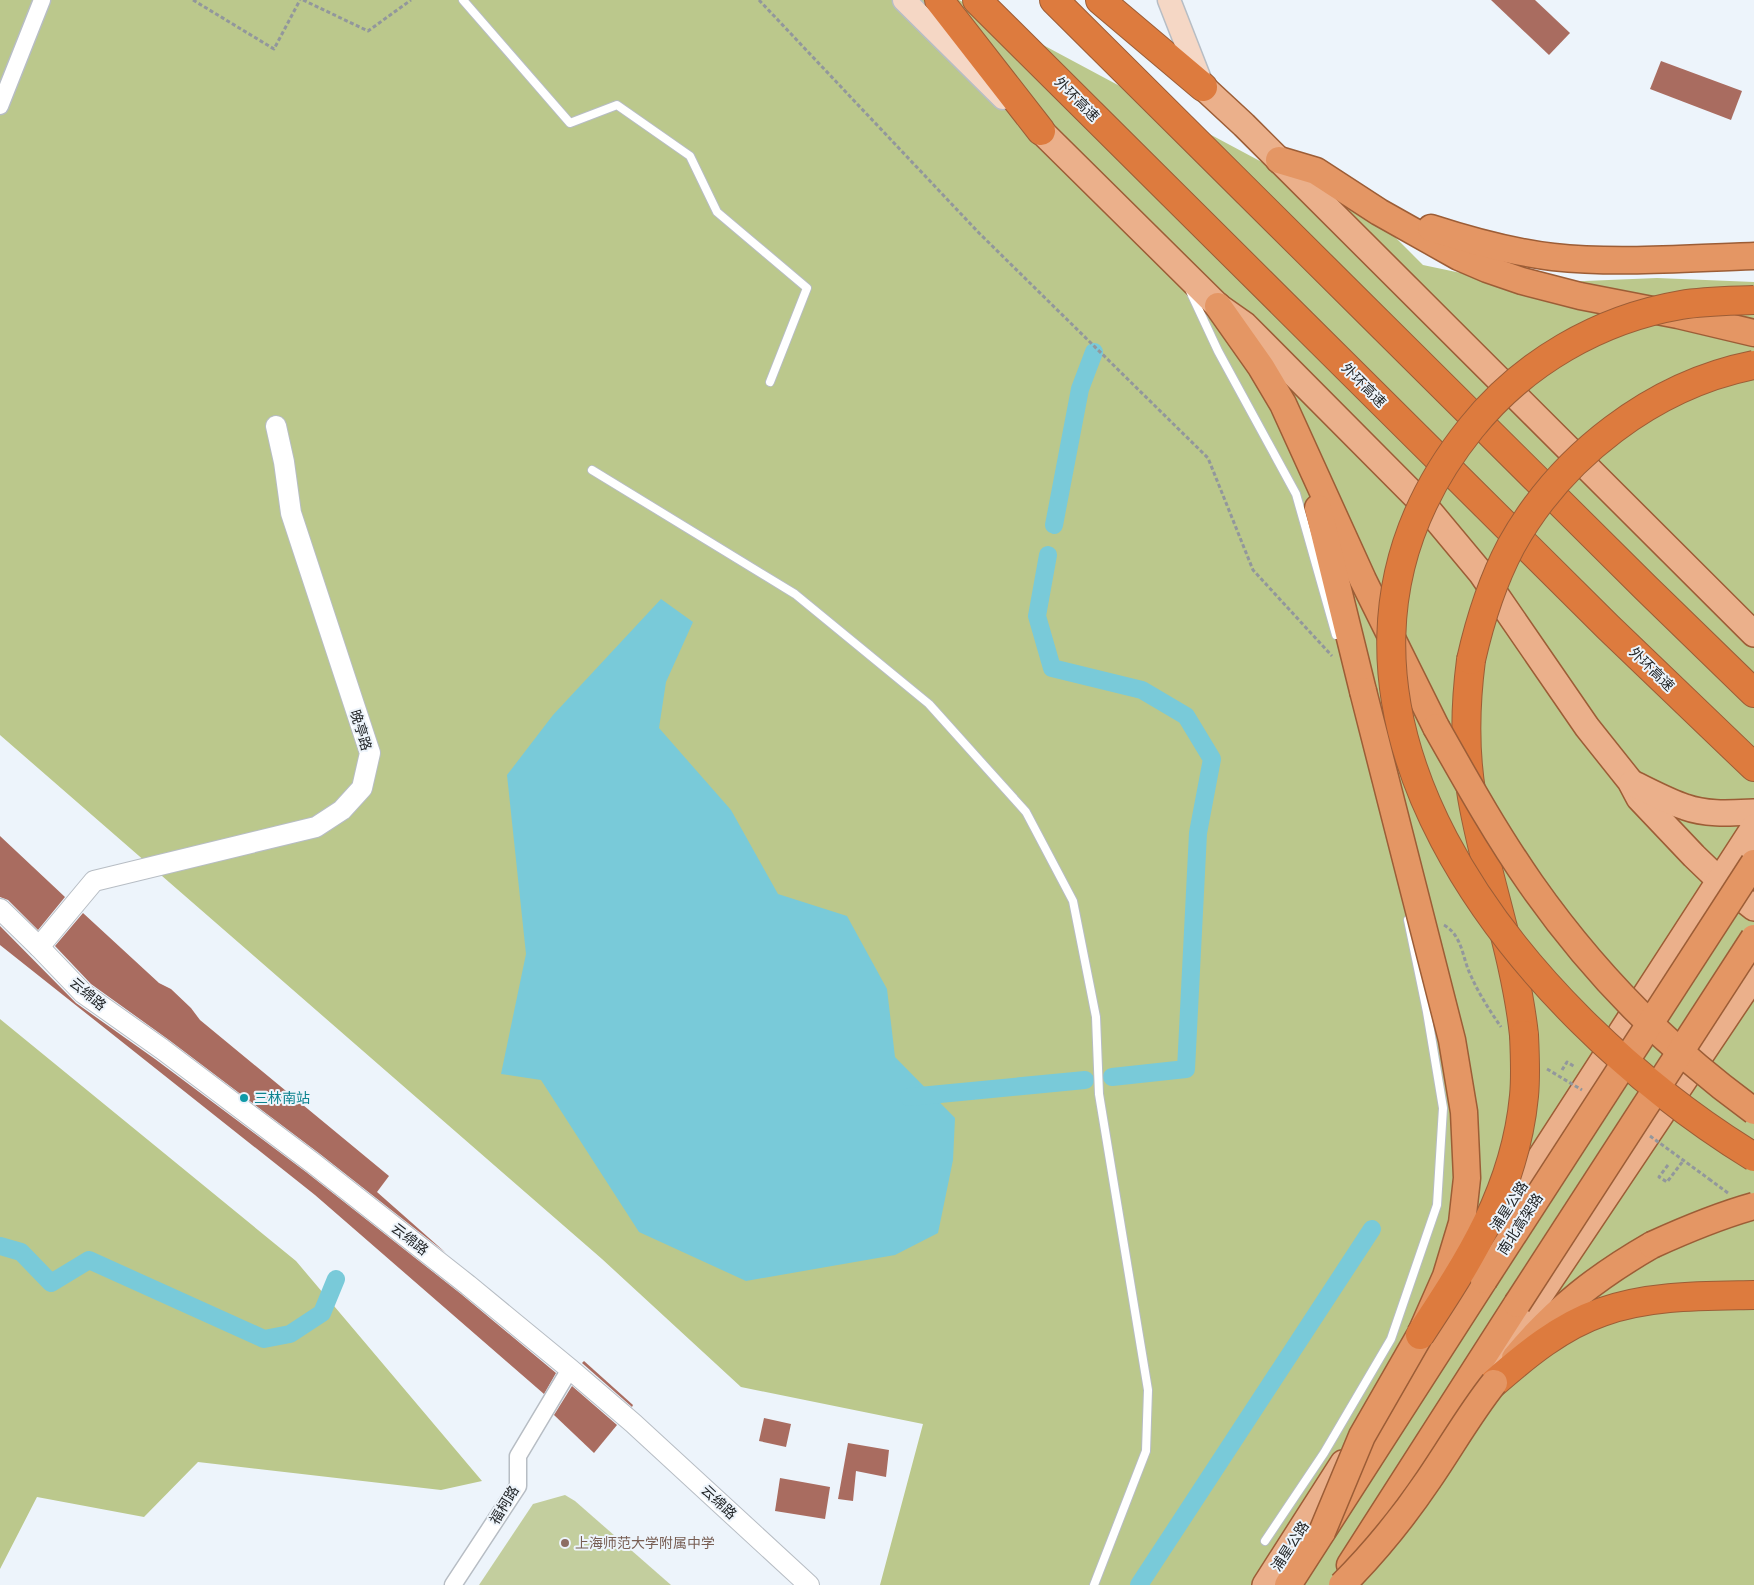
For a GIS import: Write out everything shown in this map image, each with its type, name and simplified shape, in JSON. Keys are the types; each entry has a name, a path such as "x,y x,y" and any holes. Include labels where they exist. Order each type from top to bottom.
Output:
{"highway":[{"path":"939,0 1041,131"},
{"name":"外环高速","path":"977,0 1594,612 1754,767"},
{"path":"1054,0 1754,692"},
{"path":"1106,3 1203,86"},
{"path":"1279,160 1316,170 1379,212 1459,257 1503,275 1580,296 1742,330"},
{"path":"1379,212 1504,249 1553,257 1598,259 1754,256"},
{"path":"1754,300 1681,305 1643,314 1606,326 1553,354 1532,368 1500,396 1476,421 1444,464 1420,511 1403,560 1397,586 1391,635 1397,708 1408,756 1426,803 1444,840 1479,900 1526,962 1591,1030 1662,1092 1700,1121 1754,1157"},
{"path":"1218,306 1261,367 1283,404 1364,580 1436,728 1510,852 1546,904 1583,951 1641,1014 1706,1074 1754,1110"},
{"path":"1322,1532 1362,1436 1420,1335 1457,1278 1494,1210 1513,1154 1520,1125 1524,1096 1524,1043 1521,1005 1514,965 1477,822 1466,746 1467,690 1471,660 1486,601 1511,546 1527,520 1555,484 1587,451 1610,431 1661,399 1717,375 1754,365"},
{"path":"1318,478 1317,504 1452,1040 1464,1112 1467,1178 1462,1223 1446,1276 1420,1335"},
{"name":"南北高架路","path":"1288,1585 1754,863"},
{"path":"1338,1585 1522,1296 1754,938"},
{"path":"1342,1585 1376,1548 1429,1480 1477,1404 1535,1333 1561,1308 1590,1284 1652,1245 1691,1227 1754,1206"},
{"path":"1494,1383 1537,1347 1562,1331 1601,1312 1662,1298 1754,1295"}],"main road":[{"path":"904,0 1012,107 1041,131 1218,306 1245,325 1396,476 1448,533 1496,594 1587,727 1630,781 1639,798 1720,881 1754,908"},
{"path":"1169,0 1203,86 1754,634"},
{"path":"1630,781 1686,808 1718,813 1754,812"},
{"name":"浦星公路","path":"1265,1585 1754,827"},
{"path":"1351,1585 1424,1469 1754,976"}],"street":[{"path":"0,106 42,0"},
{"name":"晚亭路","path":"39,947 94,881 316,827 342,810 362,788 370,753 291,512 284,462 276,426"},
{"name":"云绵路","path":"0,909 82,993 162,1049 313,1163 468,1285 570,1369 633,1423 809,1585"},
{"name":"福柯路","path":"453,1585 518,1486 518,1456 570,1369"}],"lane":[{"path":"463,0 570,123 617,106 690,156 717,212 807,288 770,382"},
{"path":"1179,268 1218,351 1296,494 1338,642"},
{"path":"592,470 795,594 929,704 1026,812 1073,901 1096,1017 1100,1094 1148,1390 1146,1451 1094,1585"},
{"path":"1265,1541 1324,1453 1391,1339 1436,1205 1443,1108 1427,1012 1405,907"}],"path":[{"path":"193,0 274,49 301,0 368,31 411,0"},
{"path":"759,0 979,233 1208,458 1253,570 1338,662"},
{"path":"1438,922 1446,926 1459,940 1470,975 1487,1007 1502,1029"},
{"path":"1668,1165 1659,1177 1667,1182 1683,1161"}],"green space":[{"path":"0,0 959,0 1387,229 1423,265 1513,284 1657,278 1754,282 1754,1585 880,1585 923,1424 741,1387 602,1259 0,735"},
{"path":"0,1019 296,1261 482,1481 441,1490 198,1462 144,1517 37,1497 0,1569"},
{"name":"上海师范大学附属中学","path":"565,1495 575,1501 671,1585 479,1585 533,1504"}],"water":[{"path":"661,599 693,622 666,682 659,728 731,810 778,894 847,916 887,989 895,1057 955,1118 953,1160 938,1233 895,1255 746,1281 639,1232 541,1080 501,1074 526,954 507,775 553,715"}],"building":[{"path":"1491,0 1535,0 1570,33 1549,55"},
{"path":"1661,61 1742,91 1731,120 1650,89"},
{"path":"0,836 65,897 38,930 8,900 0,897"},
{"path":"83,913 159,983 171,989 191,1008 200,1020 389,1176 377,1192 446,1253 320,1154 169,1040 91,984 55,946"},
{"path":"0,926 76,1003 155,1059 306,1172 461,1294 556,1373 544,1394 315,1195 0,945"},
{"path":"584,1361 633,1405 632,1407 582,1363"},
{"path":"572,1386 617,1425 594,1453 554,1415"},
{"path":"764,1418 791,1424 786,1447 759,1441"},
{"path":"848,1443 889,1450 886,1477 856,1471 853,1501 838,1499"},
{"path":"780,1478 830,1487 825,1519 775,1511"}],"waterway":[{"path":"1054,525 1080,389 1094,352"},
{"path":"1048,555 1037,616 1052,668 1142,690 1186,716 1212,759 1198,833 1186,1069 1112,1077"},
{"path":"909,1097 1085,1080"},
{"path":"1139,1585 1372,1229"},
{"path":"0,1246 21,1252 51,1283 89,1260 264,1339 290,1334 322,1313 336,1279"}],"place":[{"name":"三林南站","path":"244,1098"},
{"name":"上海师范大学附属中学","path":"565,1543"}]}
